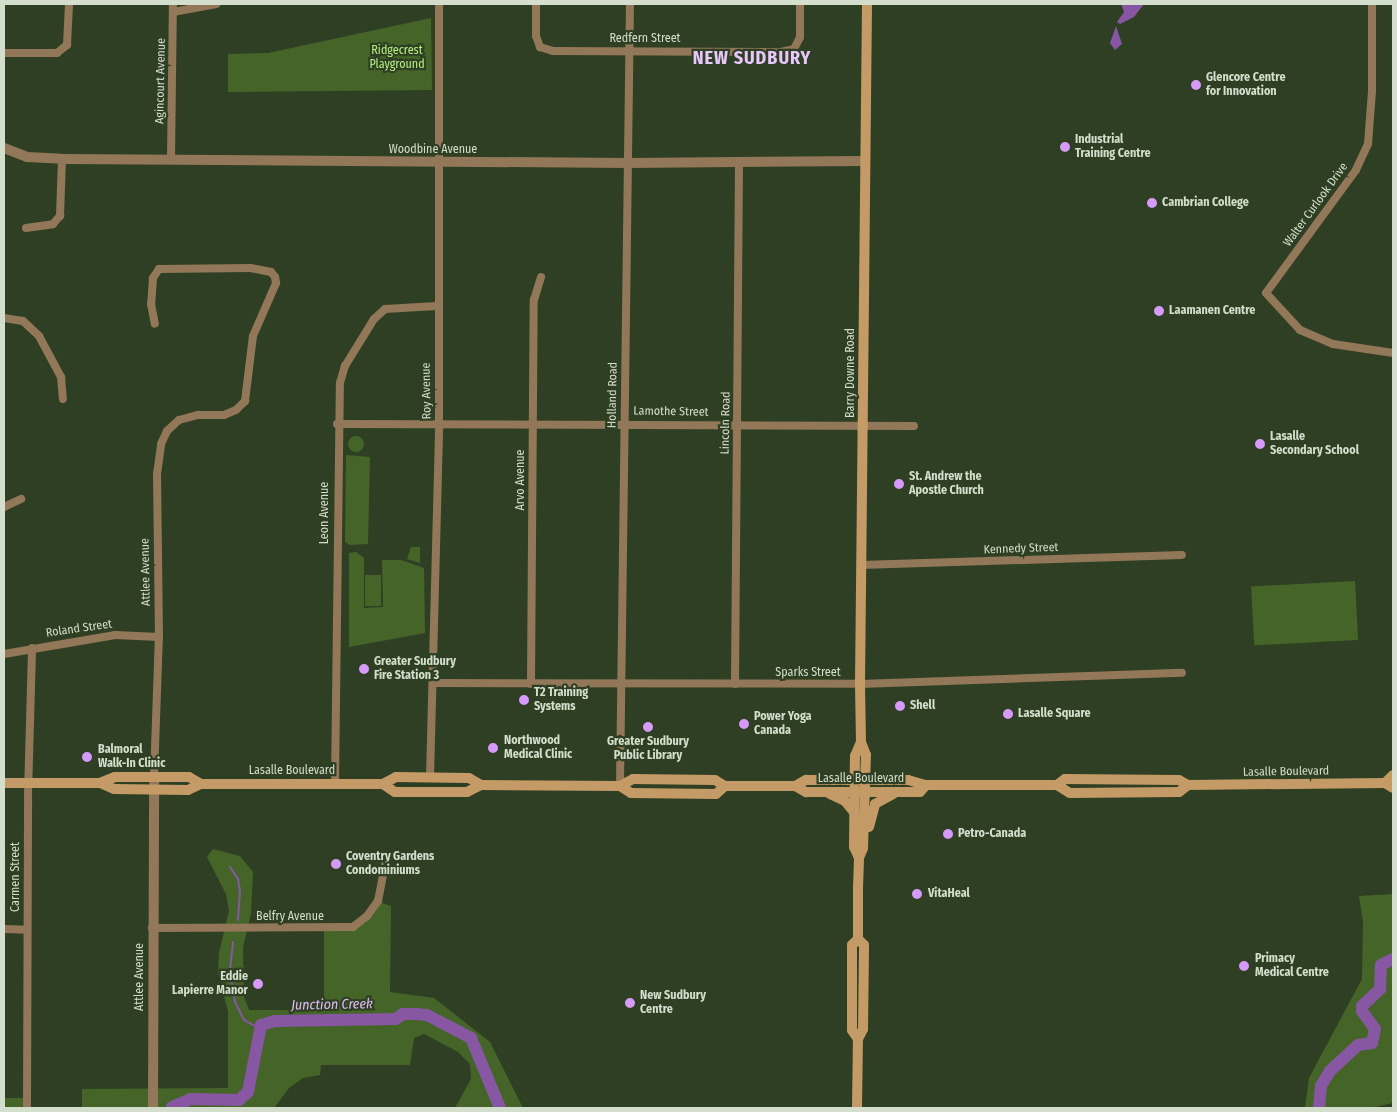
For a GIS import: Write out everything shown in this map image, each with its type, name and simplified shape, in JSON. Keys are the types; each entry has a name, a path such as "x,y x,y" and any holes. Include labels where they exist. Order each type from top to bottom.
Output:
{"main road":[{"name":"Barry Downe Road","path":"859,858 854,847 854,812 860,780 855,756 861,742 864,161 867,4"},
{"name":"Lasalle Boulevard","path":"383,784 395,792 467,792 481,785 620,786 631,793 716,794 725,786 795,786 806,780 921,781 926,785 1056,786 1065,780 1179,780 1188,785 1389,786 1393,775"},
{"name":"Lasalle Boulevard","path":"4,783 100,783 115,777 189,778 200,784"},
{"name":"Lasalle Boulevard","path":"100,783 114,789 188,790 200,784 383,784 396,777 430,777 469,778 481,785"},
{"name":"Lasalle Boulevard","path":"795,786 806,792 920,792 926,785"},
{"path":"824,792 840,798 854,812"},
{"name":"Barry Downe Road","path":"857,1108 858,1039 852,1030 852,945 858,939 859,858 863,842 859,792"},
{"path":"863,842 874,806 898,792"}],"street":[{"path":"4,53 57,53 67,46 69,4"},
{"path":"173,8 216,4"},
{"name":"Roy Avenue","path":"430,777 439,425 437,306 439,4"},
{"name":"Redfern Street","path":"536,4 536,36 540,47 553,51 781,52 794,49 800,36 800,4"},
{"name":"Holland Road","path":"620,786 624,683 624,423 630,4"},
{"name":"Walter Curlook Drive","path":"1372,4 1372,91 1368,144 1356,170 1266,293 1300,330 1333,344 1393,353"},
{"name":"Agincourt Avenue","path":"171,160 173,8"},
{"name":"Woodbine Avenue","path":"4,148 27,156 62,159 629,163 864,161"},
{"path":"26,228 53,224 60,216 62,159"},
{"name":"Lincoln Road","path":"735,684 739,163"},
{"name":"Attlee Avenue","path":"153,1108 152,928 154,778 159,637 157,474 161,444 167,431 179,420 198,416 224,415 236,410 245,401 253,336 276,283 275,278 271,272 250,268 159,269 153,278 151,304 155,324"},
{"name":"Arvo Avenue","path":"531,684 534,300 541,277"},
{"name":"Leon Avenue","path":"335,784 337,424 340,383 345,366 374,319 385,310 398,306 437,306"},
{"path":"4,318 23,321 40,336 61,377 63,399"},
{"name":"Lamothe Street","path":"337,424 624,423 914,426"},
{"path":"4,507 21,499"},
{"name":"Kennedy Street","path":"861,565 1182,555"},
{"name":"Roland Street","path":"4,654 115,634 159,637"},
{"name":"Carmen Street","path":"27,1106 28,784 32,648"},
{"name":"Sparks Street","path":"433,683 860,684 1182,673"},
{"name":"Belfry Avenue","path":"152,928 353,927 367,916 378,901 386,865"},
{"path":"4,929 27,930"}],"green space":[{"name":"Ridgecrest Playground","path":"431,18 432,90 228,92 228,54 268,53"},
{"path":"356,436 362,438 364,444 362,450 356,452 350,450 348,444 350,438"},
{"path":"346,455 370,457 368,544 350,545 345,542"},
{"path":"411,547 420,547 420,563 407,559"},
{"path":"356,552 364,558 364,608 383,607 382,560 401,560 424,568 425,633 349,647 349,553"},
{"path":"365,575 381,575 381,606 365,606"},
{"path":"1355,581 1358,640 1254,645 1251,586"},
{"path":"213,849 240,856 253,872 251,914 243,947 244,997 249,1010 324,1010 324,929 345,929 379,902 391,906 390,992 434,998 490,1042 523,1108 455,1108 471,1079 470,1064 458,1052 424,1034 414,1038 410,1065 321,1065 320,1075 303,1078 289,1088 274,1108 82,1108 82,1089 228,1088 228,1011 218,973 219,953 229,911 226,894 207,857"},
{"path":"1393,894 1393,1103 1370,1108 1305,1108 1309,1078 1362,979 1363,922 1359,896"},
{"path":"4,1098 26,1098 27,1106 34,1108 4,1108"}],"shaded area":[{"path":"1121,4 1144,4 1134,17 1120,24 1117,22 1124,12"},
{"path":"1116,26 1122,44 1115,50 1110,43"}],"waterway":[{"path":"230,867 238,879 240,891 238,920"},
{"path":"233,942 230,973 235,1002 244,1020 260,1029"},
{"name":"Junction Creek","path":"1319,1108 1321,1086 1330,1071 1358,1045 1372,1043 1375,1029 1362,1011 1362,1006 1380,989 1381,965 1393,959"},
{"name":"Junction Creek","path":"172,1107 191,1099 239,1100 248,1092 261,1025 275,1021 396,1019 403,1014 416,1014 427,1015 471,1038 500,1108"}],"place":[{"name":"Glencore Centre for Innovation","path":"1196,85"},
{"name":"Industrial Training Centre","path":"1065,147"},
{"name":"Cambrian College","path":"1152,203"},
{"name":"Laamanen Centre","path":"1159,311"},
{"name":"Lasalle Secondary School","path":"1260,444"},
{"name":"St. Andrew the Apostle Church","path":"899,484"},
{"name":"Greater Sudbury Fire Station 3","path":"364,669"},
{"name":"T2 Training Systems","path":"524,700"},
{"name":"Shell","path":"900,706"},
{"name":"Lasalle Square","path":"1008,714"},
{"name":"Power Yoga Canada","path":"744,724"},
{"name":"Greater Sudbury Public Library","path":"648,727"},
{"name":"Northwood Medical Clinic","path":"493,748"},
{"name":"Balmoral Walk-In Clinic","path":"87,757"},
{"name":"Petro-Canada","path":"948,834"},
{"name":"Coventry Gardens Condominiums","path":"336,864"},
{"name":"VitaHeal","path":"917,894"},
{"name":"Primacy Medical Centre","path":"1244,966"},
{"name":"Eddie Lapierre Manor","path":"258,984"},
{"name":"New Sudbury Centre","path":"630,1003"}],"district":[{"name":"NEW SUDBURY","path":"752,58"}]}
